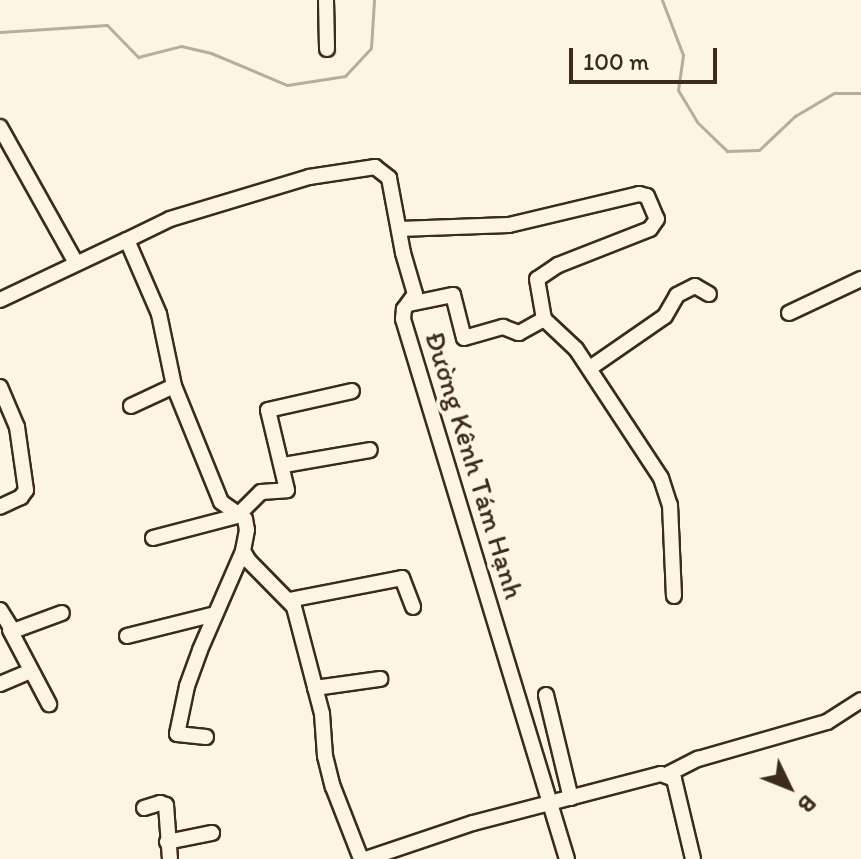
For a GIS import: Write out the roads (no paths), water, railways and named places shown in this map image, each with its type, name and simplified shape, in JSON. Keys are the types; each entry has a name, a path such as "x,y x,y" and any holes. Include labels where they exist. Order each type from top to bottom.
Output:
{"street":[{"path":"326,0 327,49"},
{"path":"0,127 76,263"},
{"name":"Đường Kênh Tám Hạnh","path":"0,300 170,219 263,189 309,177 375,167 389,178 415,294 403,319 567,859"},
{"path":"399,229 509,225 639,194 647,196 657,219 650,229 558,265 537,279 544,319 557,328 590,368 661,478 670,505 674,596"},
{"path":"127,240 159,314 174,386 221,502 245,519 247,530 243,551 187,686 177,734 206,737"},
{"path":"789,313 861,279"},
{"path":"590,368 665,316 677,295 695,286 709,294"},
{"path":"409,304 453,295 464,338 503,327 519,333 544,319"},
{"path":"131,406 174,386"},
{"path":"0,387 17,427 26,490 21,497 0,507"},
{"path":"153,538 237,516 261,492 287,490 284,465 268,410 352,391"},
{"path":"284,465 370,450"},
{"path":"243,551 294,607 315,688 333,787 364,859 461,827 668,774 698,759 827,722 861,700"},
{"path":"289,600 402,578 413,607"},
{"path":"0,610 49,704"},
{"path":"10,630 62,613"},
{"path":"127,636 215,614"},
{"path":"0,684 30,671"},
{"path":"315,688 380,679"},
{"path":"546,695 571,798"},
{"path":"668,774 674,779 693,859"},
{"path":"144,808 160,803 166,805 170,859"},
{"path":"167,842 212,833"}],"waterway":[{"path":"0,32 107,25 138,57 181,46 211,53 287,85 345,76 371,48 374,0"},
{"path":"662,0 683,55 678,90 697,122 727,151 759,150 795,116 834,93 861,93"}]}
